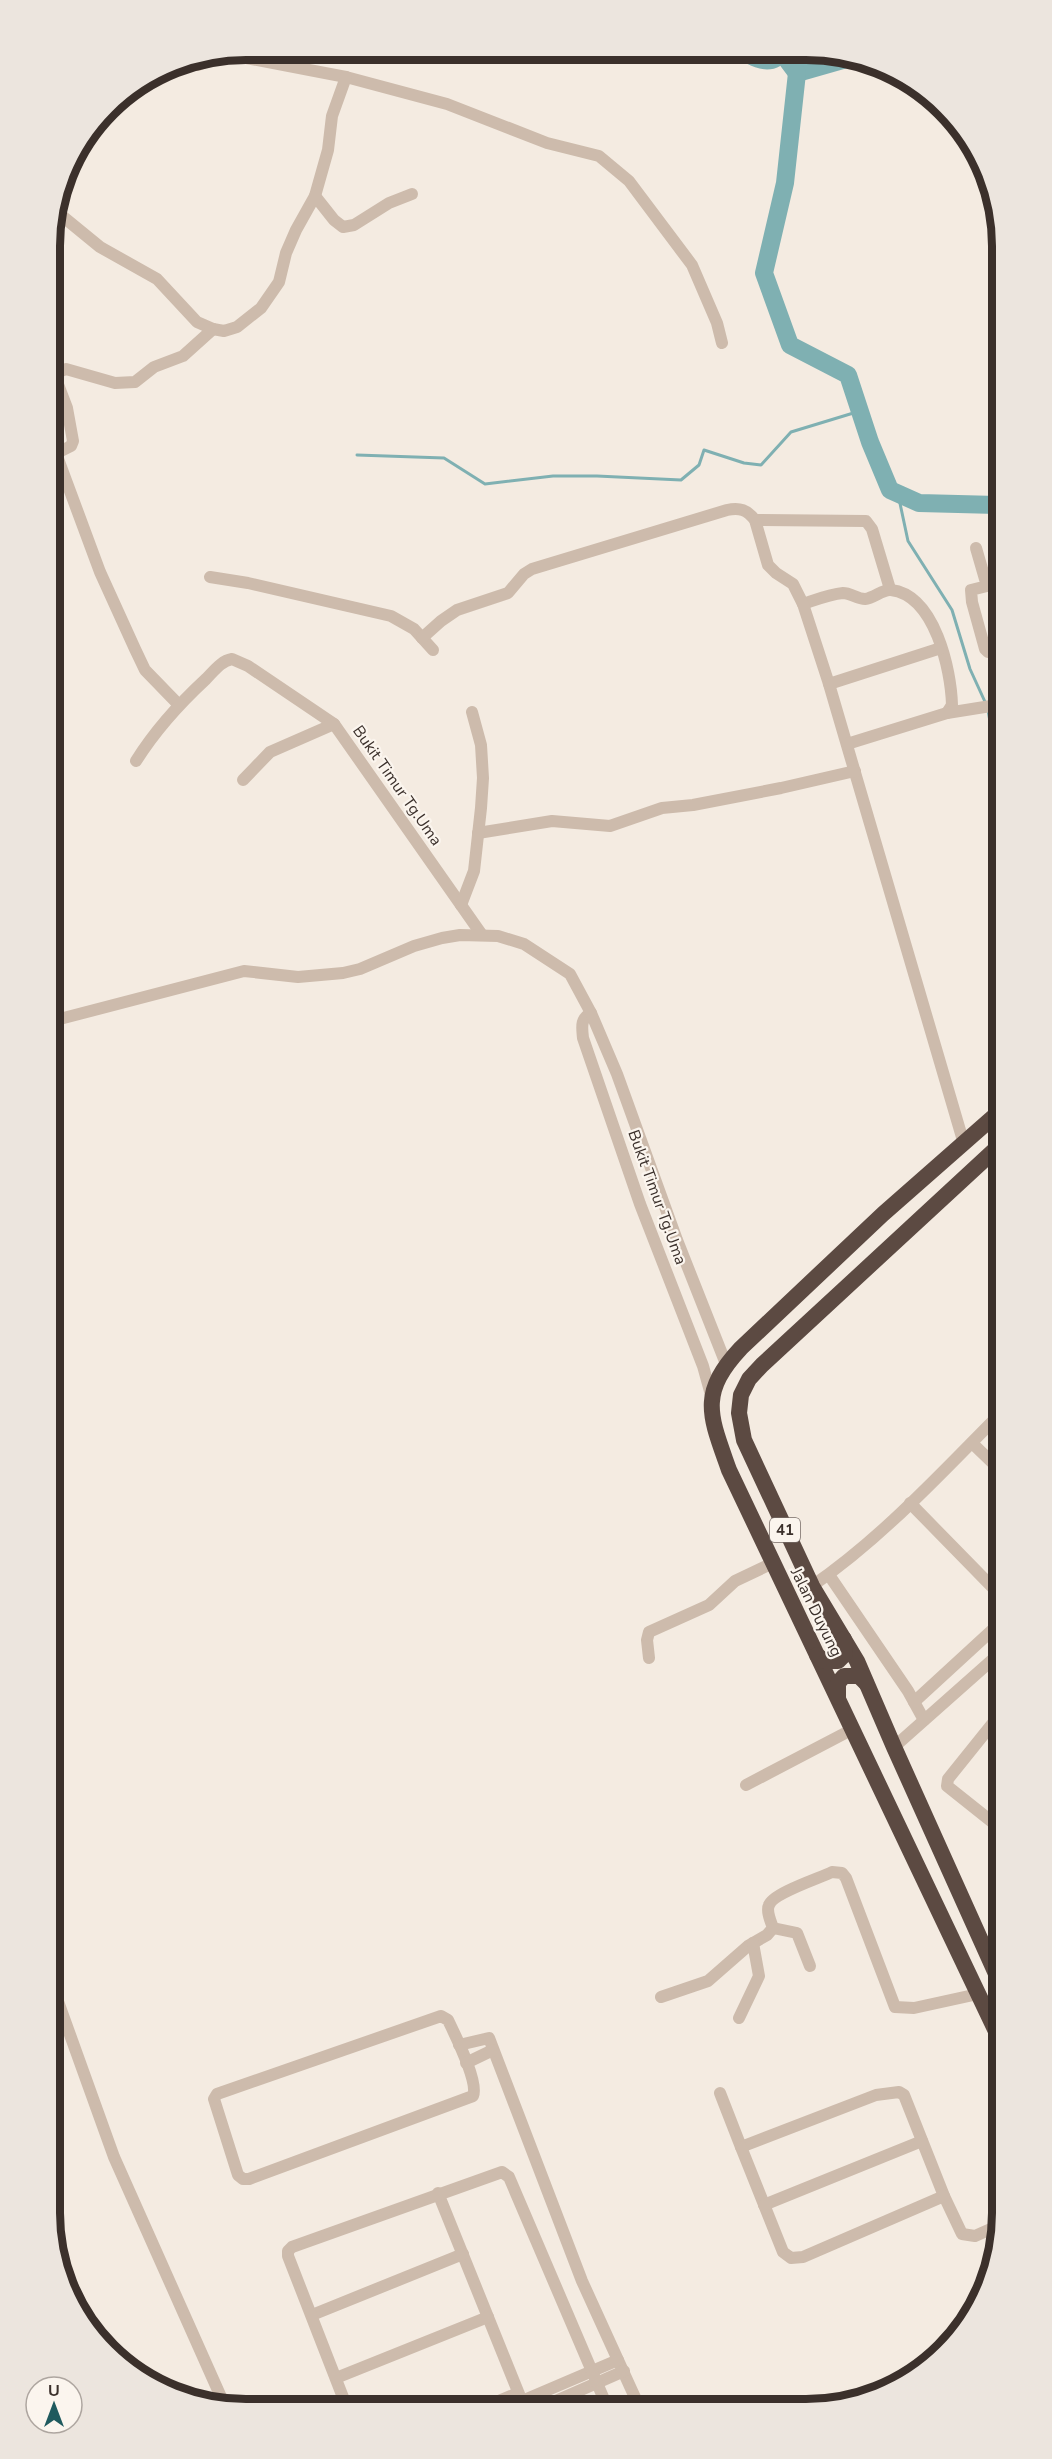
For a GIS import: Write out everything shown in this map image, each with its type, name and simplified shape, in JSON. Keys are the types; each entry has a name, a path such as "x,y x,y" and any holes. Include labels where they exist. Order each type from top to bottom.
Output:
{"highway":[{"path":"711,1395 726,1364 883,1214 992,1118"},
{"path":"969,1139 983,1135 992,1143"},
{"name":"Jalan Duyung","path":"992,1152 762,1365 742,1390 739,1413 744,1440 812,1586 857,1661 992,1965"},
{"name":"Jalan Duyung","path":"711,1395 712,1411 729,1470 992,2023"},
{"path":"817,1655 824,1661 838,1661 845,1654 844,1639"},
{"path":"839,1698 837,1688 844,1676 854,1674 866,1683"}],"street":[{"path":"258,60 346,76 447,104 547,143 592,153 611,164 629,181 692,265 717,323 722,343"},
{"path":"63,217 100,247 157,279 202,325 213,329 230,330 237,327 261,308 279,282 291,243 315,196 328,150 332,116 346,76"},
{"path":"315,196 334,220 343,227 354,225 389,203 412,194"},
{"path":"60,371 66,369 115,382 135,382 154,368 183,356 213,329"},
{"path":"60,392 67,408 73,441 71,446 60,452"},
{"path":"60,464 100,572 145,670 178,704"},
{"path":"422,638 458,610 508,593 524,574 532,569 734,508 744,510 755,520 768,565 793,584 802,604 829,684 969,1139"},
{"path":"755,520 866,521 872,529 890,589"},
{"path":"976,548 987,586 972,590 972,602 985,649 988,652 992,651"},
{"path":"210,577 248,583 392,616 403,621 433,650"},
{"path":"802,604 844,593 866,599 890,589 920,605 933,621 949,675 952,708 947,713"},
{"path":"829,684 941,648"},
{"name":"Bukit Timur Tg.Uma","path":"136,761 154,732 178,704 222,663 232,659 248,666 334,724 482,935 498,936 524,944 570,974 591,1013 621,1085 676,1240 726,1364"},
{"path":"846,744 947,713 992,706"},
{"path":"461,905 474,871 483,778 481,745 472,712"},
{"path":"243,780 270,752 334,724"},
{"path":"478,833 552,821 610,826 662,808 693,805 855,771"},
{"path":"60,1019 244,971 298,978 343,973 360,969 414,945 460,935 482,935"},
{"name":"Bukit Timur Tg.Uma","path":"591,1013 585,1016 582,1023 583,1038 640,1204 703,1366 711,1395"},
{"path":"812,1586 829,1575 910,1503 992,1422"},
{"path":"972,1443 992,1462"},
{"path":"910,1503 992,1587"},
{"path":"649,1658 647,1640 649,1632 709,1605 735,1581 773,1563"},
{"path":"829,1575 924,1720"},
{"path":"914,1702 992,1630"},
{"path":"894,1748 992,1661"},
{"path":"992,1723 948,1779 947,1786 992,1820"},
{"path":"746,1785 854,1729"},
{"path":"773,1928 768,1909 771,1902 782,1894 832,1872 838,1872 846,1878 895,2007 914,2008 978,1994"},
{"path":"661,1997 708,1981 773,1928"},
{"path":"773,1928 797,1933 810,1966"},
{"path":"740,2018 759,1976 753,1943"},
{"path":"60,2007 114,2157 221,2397"},
{"path":"441,2016 448,2020 466,2063 474,2085 473,2097 249,2179 243,2179 238,2175 214,2099 217,2094 441,2016"},
{"path":"459,2045 491,2044"},
{"path":"466,2063 491,2044"},
{"path":"491,2044 582,2281 636,2399"},
{"path":"741,2147 876,2095 892,2091 904,2095 944,2196 962,2234 975,2235 991,2228"},
{"path":"720,2093 783,2252 791,2259 944,2196"},
{"path":"764,2205 922,2141"},
{"path":"344,2399 288,2251 292,2247 438,2193 502,2172 509,2176 604,2399"},
{"path":"438,2193 521,2399 592,2372 621,2366"},
{"path":"312,2315 462,2254"},
{"path":"336,2378 488,2317"},
{"path":"557,2386 563,2398 597,2385 621,2366"}],"water":[{"path":"740,60 788,60 770,69 753,67"}],"waterway":[{"path":"788,61 797,73 833,63"},
{"path":"797,73 785,183 764,273 790,345 848,375 870,442 890,490 919,503 992,505"},
{"path":"357,455 444,458 485,484 553,476 681,480 699,465 704,450 744,463 761,465 791,432 860,411"},
{"path":"898,494 908,541 952,610 970,669 986,704"},
{"path":"988,710 992,733"}]}
